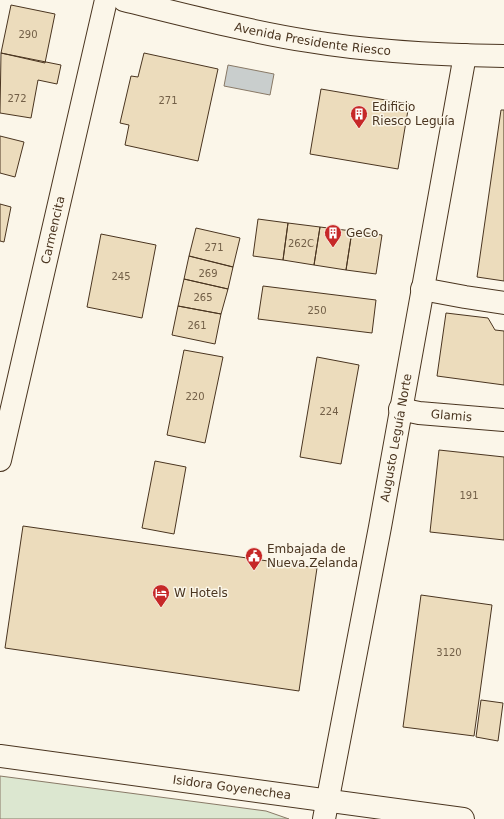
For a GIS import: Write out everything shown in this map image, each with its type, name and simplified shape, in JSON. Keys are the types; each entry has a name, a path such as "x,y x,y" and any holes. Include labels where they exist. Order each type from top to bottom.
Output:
{"street":[{"name":"Carmencita","path":"0,460 106,0"},
{"name":"Avenida Presidente Riesco","path":"124,0 221,24 308,41 402,53 504,56"},
{"name":"Augusto Leguía Norte","path":"326,809 378,535 465,55"},
{"path":"422,289 465,298 504,303"},
{"name":"Glamis","path":"400,409 419,413 504,420"},
{"name":"Isidora Goyenechea","path":"0,756 326,809 463,819"}],"green space":[{"path":"0,776 266,811 289,819 0,819"}],"shaded area":[{"path":"228,65 274,74 270,95 224,86"}],"building":[{"path":"11,5 55,14 45,63 1,53"},
{"path":"1,53 61,65 57,84 38,80 31,118 0,113"},
{"path":"144,53 218,69 198,161 125,145 129,125 120,123 131,76 138,77"},
{"name":"Edificio Riesco Leguía","path":"321,89 409,104 398,169 310,154"},
{"path":"501,110 504,110 504,281 477,277"},
{"path":"0,136 24,142 15,177 0,173"},
{"path":"0,204 11,207 4,242 0,241"},
{"path":"258,219 288,223 283,260 253,256"},
{"path":"288,223 320,227 314,265 283,260"},
{"name":"GeCo","path":"320,227 352,231 346,270 314,265"},
{"path":"196,228 240,238 233,267 189,256"},
{"path":"352,231 382,235 376,274 346,270"},
{"path":"101,234 156,245 142,318 87,307"},
{"path":"189,256 233,267 228,289 184,279"},
{"path":"184,279 228,289 221,314 178,306"},
{"path":"263,286 376,300 372,333 258,319"},
{"path":"178,306 221,314 215,344 172,335"},
{"path":"446,313 488,318 495,330 504,331 504,385 437,376"},
{"path":"184,350 223,357 205,443 167,435"},
{"path":"317,357 359,365 341,464 300,457"},
{"path":"439,450 504,457 504,540 430,532"},
{"path":"155,461 186,467 174,534 142,528"},
{"name":"W Hotels","path":"23,526 317,568 299,691 5,648"},
{"path":"421,595 492,605 474,736 403,727"},
{"path":"481,700 503,703 498,741 476,737"}],"place":[{"name":"Edificio Riesco Leguía","path":"359,129"},
{"name":"GeCo","path":"333,248"},
{"name":"Embajada de Nueva Zelanda","path":"254,571"},
{"name":"W Hotels","path":"161,608"}]}
